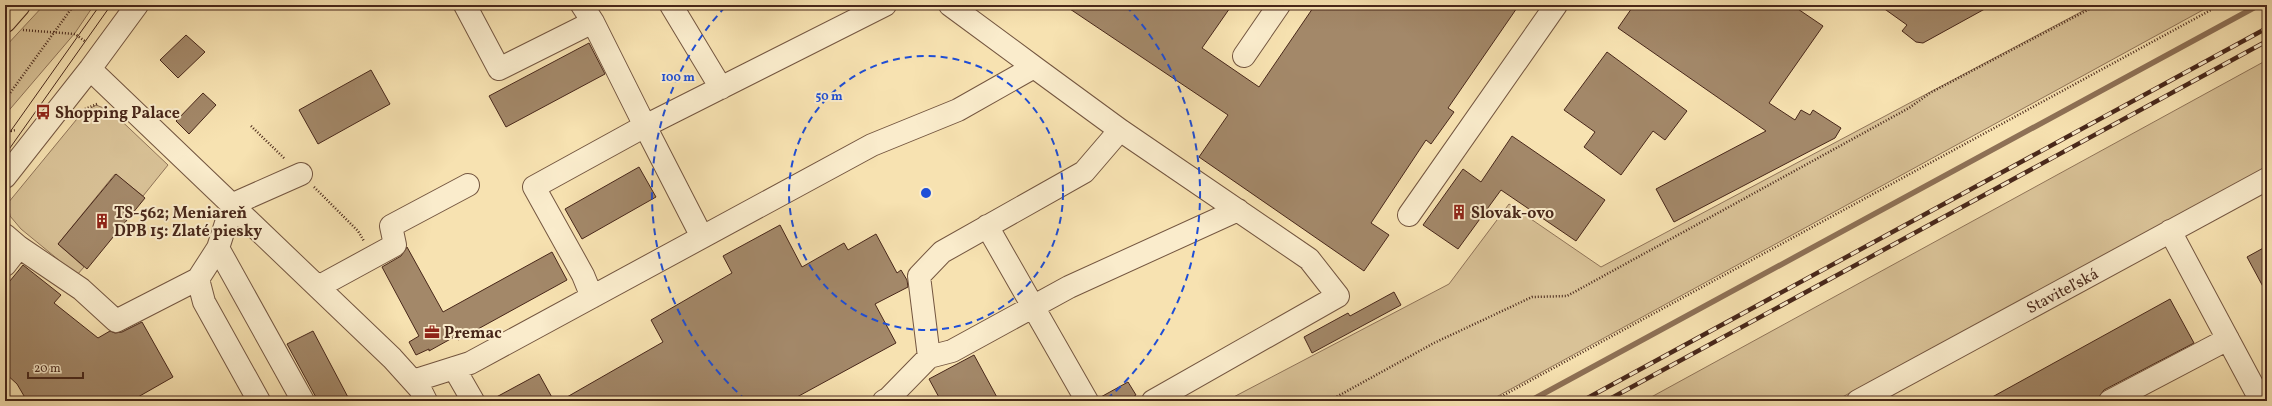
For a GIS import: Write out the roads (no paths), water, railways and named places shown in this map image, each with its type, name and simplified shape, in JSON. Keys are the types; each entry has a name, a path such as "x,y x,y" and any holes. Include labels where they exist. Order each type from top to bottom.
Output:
{"main road":[{"path":"12,25 19,5"}],"street":[{"path":"5,177 90,69 137,5"},
{"path":"465,5 499,69 588,13 702,237"},
{"path":"671,5 721,88"},
{"path":"592,297 583,275 534,186 645,126 885,5"},
{"path":"950,5 1120,130 1310,259 1338,296 1153,401"},
{"path":"1244,56 1279,5"},
{"path":"1409,216 1556,5"},
{"path":"412,381 470,363 872,145 958,110 1034,67"},
{"path":"90,69 392,358 412,381 426,401"},
{"path":"929,357 919,276 942,252 1084,172 1120,130"},
{"path":"5,266 12,241 81,289 116,321 198,279 218,248 226,223 234,208 301,174"},
{"name":"Staviteľská","path":"1858,401 2267,179"},
{"path":"318,287 395,245 391,226 468,185"},
{"path":"889,400 929,357 952,351 1034,308 1069,287 1238,210"},
{"path":"987,226 1087,401"},
{"path":"2170,231 2261,401"},
{"path":"218,248 303,401"},
{"path":"198,279 204,302 259,401"},
{"path":"2110,401 2228,339"},
{"path":"454,368 473,401"}],"waterway":[{"path":"1530,401 2259,5"}],"tram line":[{"path":"5,139 100,5"},
{"path":"5,155 111,5"}],"railway":[{"path":"1582,401 2267,28"},
{"path":"1606,401 2267,41"}],"place":[{"name":"Shopping Palace","path":"43,112"},
{"name":"Slovak-ovo","path":"1459,212"},
{"name":"TS-562; Meniareň DPB 15: Zlaté piesky","path":"102,221"},
{"name":"Premac","path":"432,332"}]}
